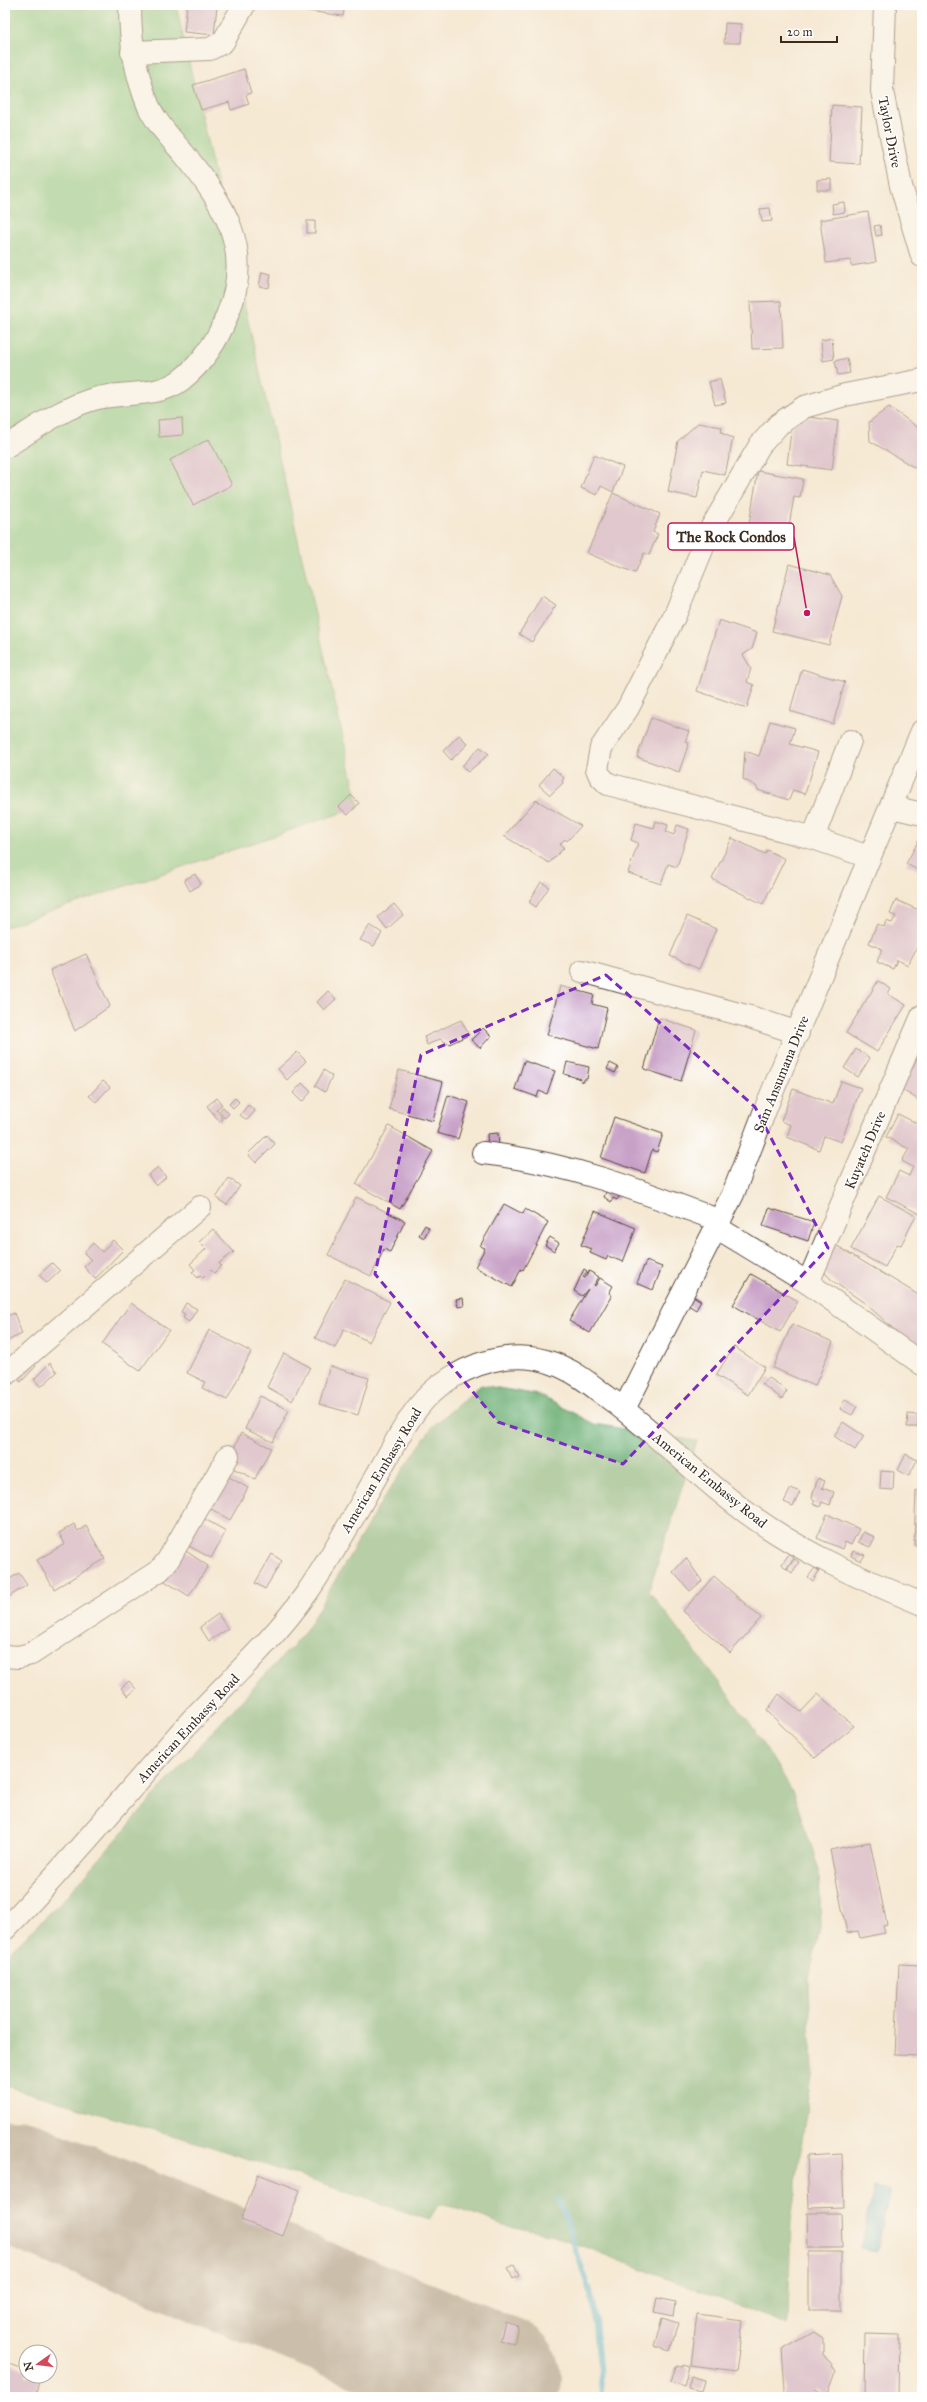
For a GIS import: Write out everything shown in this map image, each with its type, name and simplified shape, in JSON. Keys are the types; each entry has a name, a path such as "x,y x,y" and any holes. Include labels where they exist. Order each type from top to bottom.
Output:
{"street":[{"path":"5,448 79,404 110,396 147,392 180,381 200,362 219,336 235,296 238,251 223,208 150,108 132,52 130,5"},
{"path":"132,52 210,49 223,42 244,5"},
{"name":"Taylor Drive","path":"885,5 882,90 901,186 922,256"},
{"path":"869,857 813,838 608,784 599,774 597,760 601,748 628,708 675,615 710,530 760,445 779,424 804,407 845,395 922,380"},
{"name":"Sam Ansumana Drive","path":"624,1409 734,1194 769,1100 869,857 892,807 922,731"},
{"path":"813,838 850,741"},
{"path":"892,807 922,814"},
{"path":"582,971 750,1017 798,1032"},
{"name":"Kuyateh Drive","path":"808,1283 922,1016"},
{"path":"483,1154 520,1157 578,1170 621,1183 718,1224 808,1283 922,1364"},
{"path":"5,1375 200,1207"},
{"name":"American Embassy Road","path":"5,1928 49,1884 189,1724 291,1615 325,1564 421,1402 438,1387 454,1376 479,1364 502,1358 519,1356 554,1363 579,1376 624,1409 741,1508 779,1535 828,1563 922,1604"},
{"path":"5,1656 18,1657 32,1654 160,1570 228,1456"}],"highlighted area":[{"path":"606,975 755,1107 828,1248 623,1464 498,1422 375,1274 421,1055"}],"green space":[{"path":"5,5 176,5 359,807 5,927"},
{"path":"481,1385 539,1395 594,1424 697,1441 649,1591 756,1731 793,1793 819,1869 821,1924 809,1979 812,2069 791,2222 788,2325 553,2235 504,2225 461,2209 439,2204 429,2220 209,2146 5,2086 5,1956 67,1896 177,1770 304,1633 383,1499 433,1426"}],"water":[{"path":"874,2187 890,2190 877,2251 861,2248"}],"building":[{"path":"187,5 217,6 214,35 184,32"},
{"path":"309,5 345,5 343,16 308,11"},
{"path":"725,23 741,24 740,43 724,43"},
{"path":"244,69 251,93 246,95 249,104 231,110 229,102 201,110 193,85"},
{"path":"832,105 862,107 859,164 829,162"},
{"path":"831,179 831,190 817,190 817,180"},
{"path":"844,202 845,212 833,214 832,204"},
{"path":"770,208 772,221 762,222 760,209"},
{"path":"868,212 876,262 851,266 850,260 826,263 820,220"},
{"path":"307,221 315,221 315,233 307,233"},
{"path":"880,225 882,235 876,236 874,226"},
{"path":"262,272 271,274 269,288 259,286"},
{"path":"781,301 783,348 752,349 750,302"},
{"path":"832,338 834,359 823,361 821,340"},
{"path":"847,358 850,373 838,375 835,361"},
{"path":"720,379 726,403 715,405 709,382"},
{"path":"889,407 922,430 922,461 917,469 870,441 869,422"},
{"path":"793,415 838,421 832,470 787,464"},
{"path":"182,418 183,435 159,437 158,420"},
{"path":"698,423 722,427 721,433 733,438 725,475 703,470 697,498 668,492 678,441"},
{"path":"209,439 232,485 193,505 170,460"},
{"path":"594,455 623,467 613,492 601,486 597,495 581,488"},
{"path":"758,471 803,479 800,498 794,497 786,543 747,536"},
{"path":"613,493 660,514 653,532 658,534 649,555 644,553 635,573 587,553"},
{"path":"789,564 830,575 842,596 829,645 772,631"},
{"path":"542,596 556,605 532,642 519,634"},
{"path":"719,620 757,633 752,649 743,655 751,668 747,682 754,685 747,708 697,691"},
{"path":"802,669 845,682 833,724 790,711"},
{"path":"651,718 689,731 685,742 689,743 679,772 637,757"},
{"path":"770,721 795,728 790,744 818,752 805,794 793,790 789,800 758,790 756,786 743,779 745,751 759,756"},
{"path":"459,735 468,744 451,760 443,751"},
{"path":"480,747 489,754 468,772 462,766"},
{"path":"553,768 564,778 562,781 563,783 550,795 539,785"},
{"path":"351,795 359,803 348,815 339,807"},
{"path":"536,800 581,826 567,841 565,839 560,844 564,848 549,863 504,836"},
{"path":"656,821 668,825 666,832 674,835 677,825 689,829 677,867 668,864 661,884 628,873 638,843 631,840 636,823 654,828"},
{"path":"922,834 922,872 906,864"},
{"path":"732,838 765,854 767,850 785,859 763,904 712,879"},
{"path":"195,874 201,884 190,891 184,880"},
{"path":"541,882 549,887 536,907 529,902"},
{"path":"896,900 921,911 922,908 922,937 908,965 897,960 893,969 877,962 882,949 869,943 877,924 884,927 886,921 892,923 896,916 890,914"},
{"path":"394,904 403,915 387,929 378,917"},
{"path":"687,916 716,929 699,969 670,956"},
{"path":"370,925 382,933 374,946 360,940"},
{"path":"86,954 110,1006 75,1031 50,970"},
{"path":"878,981 891,989 888,994 906,1005 877,1052 846,1033"},
{"path":"560,986 594,995 592,1004 607,1008 598,1049 547,1035"},
{"path":"328,991 336,999 324,1010 317,1002"},
{"path":"659,1018 696,1030 681,1081 644,1069"},
{"path":"461,1020 469,1035 449,1044 440,1039 427,1045 424,1037"},
{"path":"483,1028 491,1036 480,1048 471,1040"},
{"path":"856,1049 870,1058 858,1077 844,1068"},
{"path":"922,1050 922,1102 899,1088"},
{"path":"297,1052 306,1061 287,1080 278,1069"},
{"path":"524,1061 555,1071 547,1094 539,1091 537,1097 515,1089"},
{"path":"567,1062 589,1067 587,1079 584,1079 584,1082 580,1081 581,1079 564,1074"},
{"path":"610,1063 618,1067 615,1073 607,1069"},
{"path":"324,1070 332,1076 325,1092 315,1086"},
{"path":"399,1070 443,1082 433,1121 389,1109"},
{"path":"103,1081 110,1087 96,1102 89,1096"},
{"path":"841,1081 861,1088 841,1142 824,1136 819,1150 787,1137 791,1125 781,1121 793,1089 833,1104"},
{"path":"302,1083 311,1092 302,1102 293,1093"},
{"path":"448,1095 469,1102 458,1139 437,1133"},
{"path":"217,1098 222,1105 216,1110 223,1119 220,1122 207,1106"},
{"path":"235,1098 239,1102 233,1108 229,1104"},
{"path":"5,1104 9,1114 5,1116"},
{"path":"248,1105 255,1111 247,1120 240,1115"},
{"path":"223,1107 229,1114 224,1118 219,1111"},
{"path":"898,1114 922,1126 922,1215 886,1197 899,1171 909,1176 913,1167 902,1161 909,1149 886,1137"},
{"path":"614,1117 663,1134 657,1152 652,1150 645,1173 601,1158"},
{"path":"389,1126 433,1151 400,1209 356,1184"},
{"path":"498,1133 499,1147 488,1148 487,1134"},
{"path":"267,1135 275,1144 256,1163 248,1154"},
{"path":"158,1167 166,1177 156,1186 148,1175"},
{"path":"229,1178 240,1186 227,1205 216,1198"},
{"path":"602,1189 621,1193 617,1200 613,1198 611,1202 604,1197 606,1192"},
{"path":"879,1196 916,1216 901,1245 897,1244 885,1267 851,1249"},
{"path":"356,1197 405,1221 390,1252 384,1249 371,1276 328,1255"},
{"path":"504,1204 523,1214 525,1209 548,1222 523,1270 521,1269 512,1287 475,1267 485,1248 480,1246"},
{"path":"769,1208 814,1222 808,1241 763,1226"},
{"path":"595,1211 636,1228 623,1262 608,1256 606,1260 590,1253 592,1249 581,1245"},
{"path":"425,1225 429,1228 424,1238 419,1235"},
{"path":"213,1229 234,1252 219,1263 221,1266 214,1273 211,1270 203,1278 200,1275 198,1278 192,1272 195,1270 190,1264 206,1249 199,1242"},
{"path":"550,1237 559,1243 554,1251 545,1245"},
{"path":"113,1240 123,1250 95,1279 84,1267 91,1260 84,1253 93,1243 102,1252"},
{"path":"834,1244 922,1297 922,1355 866,1304 834,1282 825,1273 824,1265"},
{"path":"646,1261 662,1267 653,1290 637,1283"},
{"path":"52,1263 60,1271 47,1283 39,1275"},
{"path":"584,1269 587,1271 583,1277 585,1278 589,1271 599,1277 594,1285 595,1286 600,1278 613,1286 609,1293 612,1295 590,1333 569,1321 588,1289 582,1296 574,1291"},
{"path":"751,1274 798,1301 780,1332 733,1305"},
{"path":"345,1279 390,1302 369,1342 344,1329 335,1348 315,1338"},
{"path":"687,1292 701,1301 696,1310 682,1301"},
{"path":"463,1298 464,1306 458,1307 456,1299"},
{"path":"131,1303 169,1330 140,1371 102,1344"},
{"path":"186,1303 197,1309 189,1322 183,1318 185,1314 181,1312"},
{"path":"14,1313 22,1334 7,1341 5,1317"},
{"path":"792,1324 833,1342 815,1386 773,1368"},
{"path":"209,1330 251,1352 227,1400 202,1388 205,1382 187,1373"},
{"path":"734,1347 765,1367 748,1395 716,1375"},
{"path":"284,1353 310,1367 292,1401 267,1387"},
{"path":"27,1358 36,1366 21,1382 12,1373"},
{"path":"50,1363 57,1372 41,1387 34,1379"},
{"path":"330,1366 369,1378 358,1415 319,1404"},
{"path":"768,1377 787,1391 782,1399 762,1384"},
{"path":"260,1396 289,1410 273,1442 245,1429"},
{"path":"845,1399 857,1406 852,1415 840,1409"},
{"path":"908,1414 918,1415 917,1427 907,1427"},
{"path":"843,1422 864,1436 855,1450 834,1436"},
{"path":"241,1433 271,1448 255,1479 226,1465"},
{"path":"906,1454 917,1460 909,1476 898,1470"},
{"path":"881,1471 894,1472 893,1490 880,1489"},
{"path":"224,1474 248,1488 230,1520 206,1506"},
{"path":"818,1478 825,1481 822,1488 834,1492 830,1505 822,1502 820,1507 813,1504 815,1500 812,1499 813,1493"},
{"path":"791,1488 800,1492 793,1506 784,1502"},
{"path":"916,1490 922,1491 922,1546 914,1545"},
{"path":"827,1514 859,1529 851,1545 845,1542 842,1549 817,1538"},
{"path":"201,1517 226,1531 211,1558 185,1544"},
{"path":"74,1524 78,1531 86,1526 105,1559 54,1589 37,1560 65,1544 59,1533"},
{"path":"863,1532 875,1537 870,1547 858,1542"},
{"path":"183,1549 208,1566 189,1596 163,1580"},
{"path":"853,1551 865,1555 861,1561 851,1556"},
{"path":"272,1554 282,1561 265,1589 255,1583"},
{"path":"789,1554 794,1558 786,1569 782,1564"},
{"path":"686,1558 702,1581 690,1591 673,1572"},
{"path":"795,1559 799,1562 792,1573 787,1569"},
{"path":"815,1568 819,1571 813,1581 808,1577"},
{"path":"19,1573 27,1585 7,1598 5,1582"},
{"path":"714,1576 761,1618 730,1653 683,1611"},
{"path":"218,1614 228,1629 209,1641 200,1627"},
{"path":"129,1681 136,1689 128,1696 121,1688"},
{"path":"779,1694 801,1712 818,1694 854,1726 815,1758 767,1711"},
{"path":"870,1842 887,1925 883,1926 885,1933 860,1938 858,1931 847,1933 830,1850"},
{"path":"899,1964 922,1965 922,2056 895,2055"},
{"path":"842,2154 844,2207 809,2208 807,2156"},
{"path":"258,2174 300,2190 283,2236 241,2220"},
{"path":"807,2213 841,2213 842,2248 808,2248"},
{"path":"809,2252 841,2252 841,2310 809,2310"},
{"path":"514,2265 519,2276 513,2279 508,2268"},
{"path":"657,2298 676,2302 674,2316 654,2312"},
{"path":"697,2314 743,2320 736,2372 691,2366"},
{"path":"662,2318 678,2323 670,2351 654,2346"},
{"path":"505,2322 518,2326 514,2344 500,2341"},
{"path":"814,2332 823,2338 823,2354 836,2371 827,2396 816,2389 811,2397 781,2397 785,2389 782,2350"},
{"path":"865,2334 899,2335 898,2397 864,2397"},
{"path":"5,2362 18,2367 18,2384 38,2384 35,2397 21,2395 21,2397 5,2397"},
{"path":"682,2365 689,2367 684,2386 670,2382 675,2366 682,2367"},
{"path":"691,2377 705,2381 702,2391 688,2388"}],"waterway":[{"path":"559,2199 594,2305 602,2397"}],"runway":[{"path":"14,2182 498,2378"}],"place":[{"name":"The Rock Condos","path":"807,613"}]}
